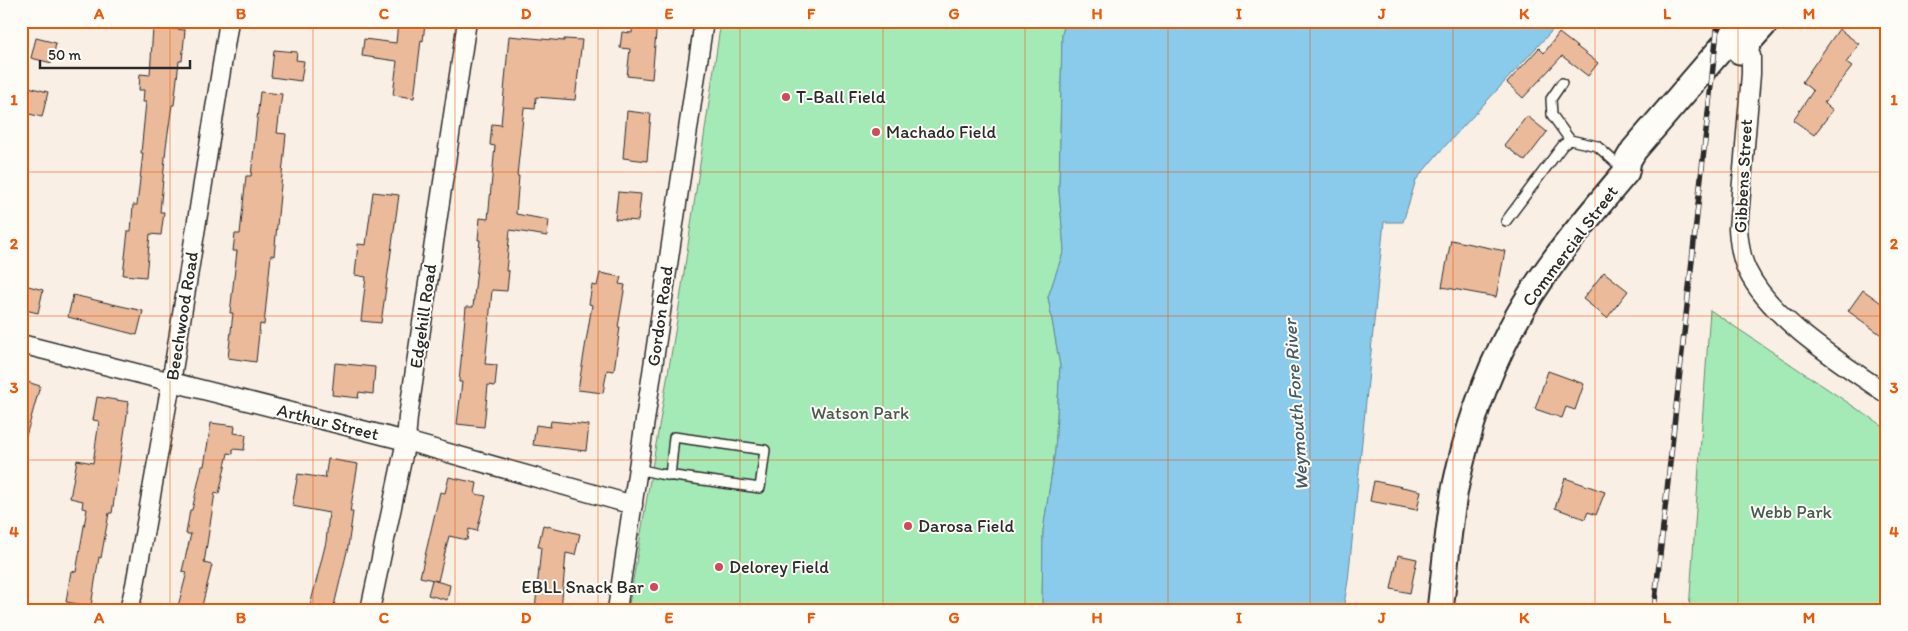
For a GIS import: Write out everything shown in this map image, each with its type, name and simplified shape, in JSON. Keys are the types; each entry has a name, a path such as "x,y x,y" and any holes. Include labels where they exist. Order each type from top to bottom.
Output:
{"main road":[{"name":"Commercial Street","path":"1440,610 1451,513 1460,467 1476,414 1499,353 1510,331 1545,273 1626,172 1638,167 1646,160 1746,32 1767,21"}],"street":[{"name":"Beechwood Road","path":"129,610 135,586 171,383 229,21"},
{"name":"Edgehill Road","path":"370,610 406,441 467,21"},
{"name":"Gordon Road","path":"617,610 704,21"},
{"name":"Gibbens Street","path":"1746,32 1751,65 1738,229 1739,244 1747,270 1767,298 1805,336 1887,394"},
{"name":"Arthur Street","path":"21,344 406,441 633,505"}],"lane":[{"path":"1562,83 1551,99 1552,115 1570,140 1597,146 1626,172"},
{"path":"1506,222 1563,145 1570,140"},
{"path":"638,469 670,476 760,488 765,450 674,437 670,476"}],"green space":[{"name":"Watson Park","path":"721,21 1066,21 1062,34 1059,191 1064,250 1048,297 1060,366 1055,451 1043,531 1042,610 628,610 677,320"},
{"name":"Webb Park","path":"1710,310 1887,429 1887,610 1689,610"}],"water":[{"name":"Weymouth Fore River","path":"1066,21 1561,21 1416,180 1403,222 1384,222 1348,581 1343,610 1042,610 1043,531 1055,451 1060,366 1048,297 1064,250 1059,191 1062,34"}],"building":[{"path":"398,21 425,23 414,98 393,95 397,61 362,56 364,39 396,43"},
{"path":"633,21 657,21 652,79 627,76 630,49 620,48 622,32 632,33"},
{"path":"153,27 185,30 182,61 179,61 174,105 172,105 166,147 160,212 164,212 161,235 150,234 146,277 123,275 128,231 131,231 133,205 137,205 143,153 141,153 146,102 143,102 144,90 139,90 140,74 150,75"},
{"path":"1839,29 1859,44 1846,63 1852,67 1824,103 1833,110 1814,135 1793,120 1813,91 1802,82"},
{"path":"1559,33 1598,63 1588,76 1562,56 1523,98 1507,83 1539,48 1544,53"},
{"path":"509,36 564,41 564,39 582,40 575,100 536,97 535,109 524,108 517,176 519,176 516,214 549,220 547,236 510,230 506,271 509,271 507,291 492,290 485,364 497,365 495,386 488,385 484,427 457,424 462,382 459,382 466,307 473,307 480,240 478,240 480,218 488,219 495,146 490,145 492,124 501,125"},
{"path":"36,38 56,43 52,63 31,58"},
{"path":"274,50 297,52 296,60 304,61 301,81 271,77"},
{"path":"21,85 48,92 42,117 21,112"},
{"path":"260,92 282,94 277,133 286,134 274,256 271,255 264,325 260,324 256,362 228,358 233,313 230,313 237,251 233,251 235,234 240,234 246,176 251,176"},
{"path":"627,111 651,114 647,161 623,158"},
{"path":"1527,116 1547,132 1525,161 1504,145"},
{"path":"373,192 399,195 381,323 361,321 366,277 355,275 358,244 366,245"},
{"path":"618,192 641,194 638,221 615,219"},
{"path":"1451,240 1505,251 1496,297 1442,287"},
{"path":"1604,272 1628,291 1607,318 1583,299"},
{"path":"600,273 621,277 619,284 625,285 618,327 620,327 614,371 607,370 603,393 578,390 592,305 589,304 592,285 597,286"},
{"path":"21,284 43,290 38,313 21,309"},
{"path":"1863,290 1887,307 1887,339 1848,311"},
{"path":"73,295 143,311 137,335 68,317"},
{"path":"335,363 375,367 373,394 359,392 358,398 332,395"},
{"path":"1548,371 1584,384 1575,410 1566,407 1562,418 1535,409"},
{"path":"21,380 40,386 26,436 21,435"},
{"path":"97,397 129,402 112,513 109,513 101,558 99,557 91,606 66,602 71,571 76,572 87,509 82,508 83,501 70,498 77,460 93,463 99,421 93,420"},
{"path":"551,421 589,425 586,451 533,445 536,425 550,427"},
{"path":"211,423 235,426 234,433 246,435 244,450 233,449 233,454 228,453 219,494 215,493 204,563 212,565 201,610 177,610 187,572 182,571 191,534 186,534 190,510 192,510 202,466 204,466"},
{"path":"328,459 358,464 350,512 353,512 348,547 333,610 309,610 326,542 329,513 292,506 298,474 325,478"},
{"path":"449,477 477,483 475,494 486,496 477,531 469,529 467,540 449,536 438,581 420,577 440,492 445,493"},
{"path":"1565,478 1605,492 1596,515 1588,512 1585,519 1555,508"},
{"path":"1374,481 1421,491 1417,510 1370,501"},
{"path":"543,525 580,534 575,555 566,553 561,610 535,610 541,547 538,547"},
{"path":"1398,555 1417,559 1410,593 1391,589"},
{"path":"432,580 450,585 447,600 428,595"}],"railway":[{"path":"1654,610 1718,21"}],"place":[{"name":"T-Ball Field","path":"786,97"},
{"name":"Machado Field","path":"876,132"},
{"name":"Darosa Field","path":"908,526"},
{"name":"Delorey Field","path":"719,567"},
{"name":"EBLL Snack Bar","path":"654,587"}]}
